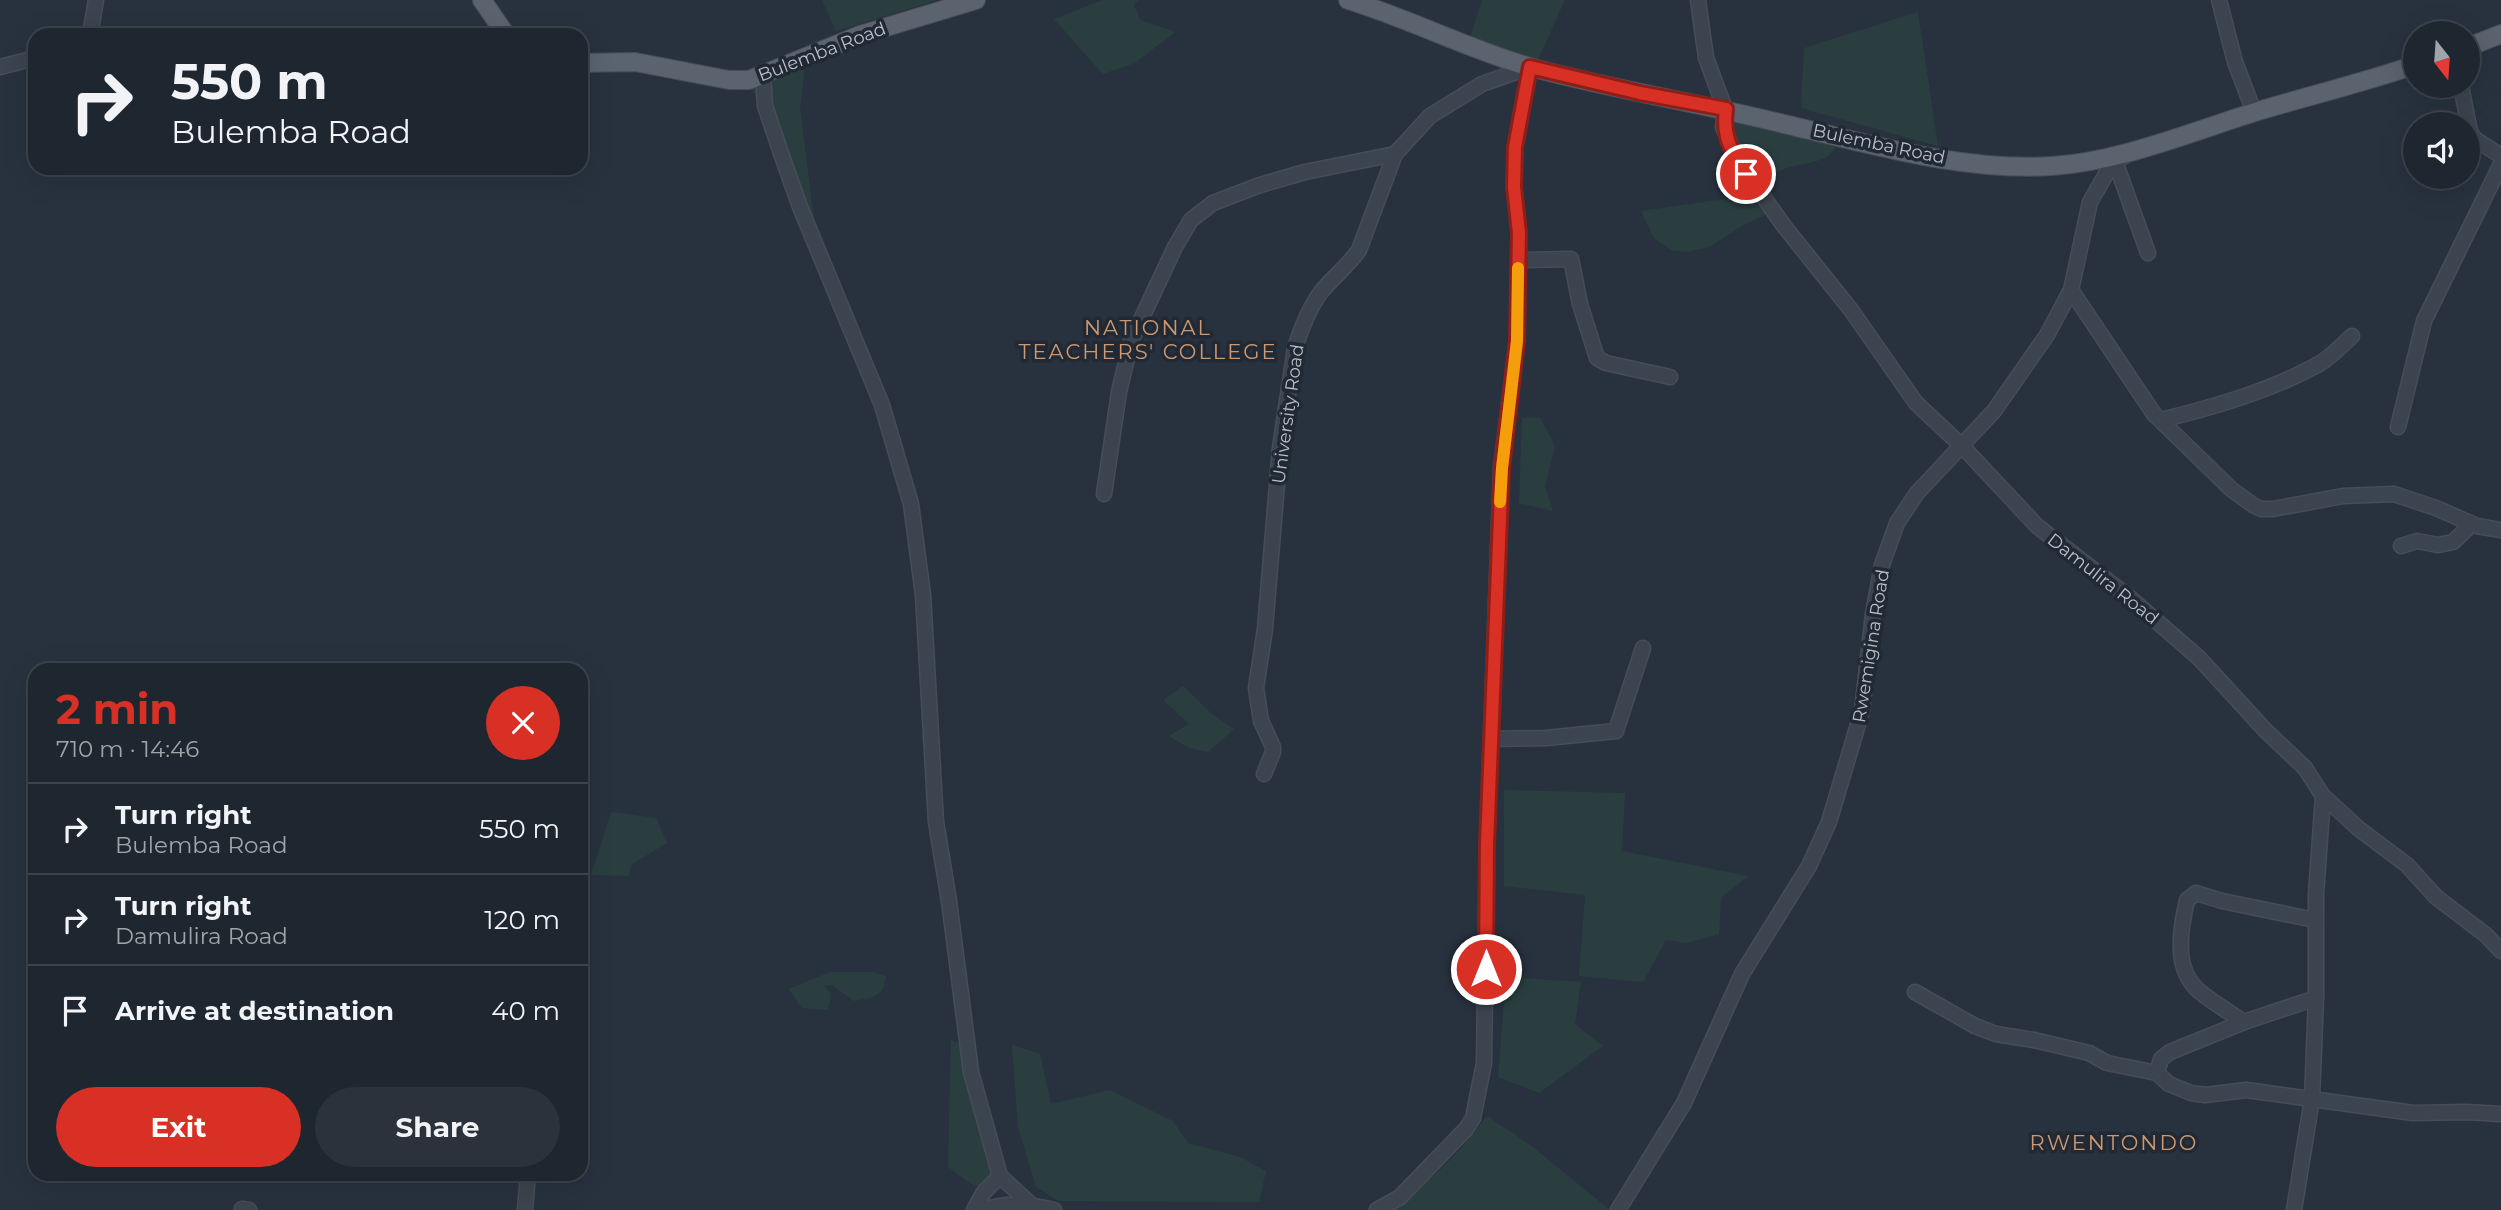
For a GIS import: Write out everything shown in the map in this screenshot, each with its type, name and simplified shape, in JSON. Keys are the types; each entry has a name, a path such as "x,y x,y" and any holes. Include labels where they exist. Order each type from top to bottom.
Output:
{"main road":[{"path":"482,0 501,28"},
{"name":"Bulemba Road","path":"588,62 635,62 729,80 749,80 860,35 976,0"},
{"name":"Bulemba Road","path":"1348,0 1530,67 1640,93 1726,109 1854,141 1983,163 2052,166 2088,161 2137,149 2403,69"},
{"path":"2480,42 2501,33"}],"street":[{"path":"91,28 96,0"},
{"name":"Damulira Road","path":"1698,0 1706,58 1726,109 1723,127 1731,148 1746,174 1851,310 1916,403 1962,447 2036,526 2130,598 2199,658 2265,730 2305,768 2323,796 2359,829 2407,865 2436,897 2486,935 2501,951"},
{"path":"2218,0 2235,62 2254,112"},
{"path":"0,67 28,60"},
{"path":"1377,1210 1400,1197 1466,1129 1473,1118 1479,1096 1484,1063 1487,844 1502,468 1517,341 1519,233 1514,187 1515,147 1530,67"},
{"name":"University Road","path":"1264,774 1273,747 1261,721 1256,688 1265,629 1280,448 1295,348 1305,320 1319,295 1359,250 1395,154 1430,116 1490,79 1530,67"},
{"path":"763,75 765,106 783,159 800,207 882,405 911,504 923,595 936,822 971,1072 1000,1176 1034,1207"},
{"path":"2463,98 2470,132 2475,139 2501,156"},
{"path":"2137,149 2115,161 2148,253"},
{"path":"1104,494 1119,392 1131,341 1175,247 1191,220 1213,204 1260,185 1305,172 1395,154"},
{"name":"Rwemigina Road","path":"1618,1210 1684,1103 1742,974 1809,866 1829,822 1857,734 1873,614 1882,565 1891,537 1904,510 1917,493 1994,411 2046,335 2071,290 2090,202 2115,161"},
{"path":"2398,427 2428,312 2501,163"},
{"path":"1519,260 1571,259 1580,304 1598,358 1606,363 1670,377"},
{"path":"2071,290 2142,398 2161,420 2231,489 2261,509 2343,496 2393,494 2472,524 2501,530"},
{"path":"2161,420 2233,400 2273,385 2319,364 2352,336"},
{"path":"2401,546 2417,541 2438,545 2453,542 2472,524"},
{"path":"1492,739 1546,738 1616,731 1643,648"},
{"path":"2294,1210 2312,1099 2316,998 2315,920 2323,796"},
{"path":"2244,1022 2193,986 2183,964 2181,939 2186,900 2196,893 2315,920"},
{"path":"1915,992 1975,1026 1996,1034 2089,1053 2106,1063 2157,1073 2169,1084 2191,1093 2246,1090 2413,1113 2501,1114"},
{"path":"2157,1073 2161,1059 2170,1052 2244,1022 2316,998"},
{"path":"974,1210 984,1192 1000,1176"},
{"path":"525,1210 527,1181"},
{"path":"983,1210 1009,1204 1054,1210"},
{"path":"242,1209 249,1210"}],"green space":[{"path":"822,0 937,0 836,31"},
{"path":"1103,0 1139,0 1134,5 1140,20 1175,32 1135,63 1103,74 1054,19"},
{"path":"1482,0 1565,0 1537,62 1469,41"},
{"path":"1918,12 1938,146 1801,108 1804,48"},
{"path":"806,58 800,108 815,228 750,84"},
{"path":"1729,112 1838,135 1836,146 1827,157 1779,171 1765,184 1737,142"},
{"path":"1734,160 1772,212 1742,226 1709,247 1686,252 1671,250 1654,238 1641,211 1732,198"},
{"path":"1540,417 1555,446 1545,486 1553,511 1519,503 1522,418"},
{"path":"1183,686 1213,715 1234,729 1208,752 1189,748 1169,736 1189,724 1163,700"},
{"path":"1504,790 1625,793 1622,851 1748,876 1721,898 1719,934 1686,943 1666,940 1643,982 1579,976 1585,895 1504,886"},
{"path":"611,812 656,818 667,843 632,864 628,876 591,875"},
{"path":"830,972 873,972 886,976 883,989 872,997 854,1001 832,985 824,986 831,994 828,1010 802,1008 789,989"},
{"path":"1506,977 1581,982 1575,1024 1603,1046 1539,1093 1498,1077"},
{"path":"951,1040 967,1046 1003,1168 993,1182 974,1186 948,1167"},
{"path":"1012,1045 1040,1054 1051,1104 1110,1090 1173,1121 1188,1143 1240,1157 1266,1171 1259,1202 1059,1201 1036,1187 1018,1127"},
{"path":"1487,1116 1529,1144 1610,1210 1383,1210 1427,1181 1465,1144"}],"slow traffic":[{"path":"1500,502 1517,341 1518,268"}],"district":[{"name":"NATIONAL TEACHERS' COLLEGE","path":"1148,340"},
{"name":"RWENTONDO","path":"2114,1143"}],"route":[{"path":"1486,969 1489,773 1502,468 1517,341 1519,233 1514,187 1515,147 1530,67 1640,93 1726,109 1723,127 1746,174"}]}
